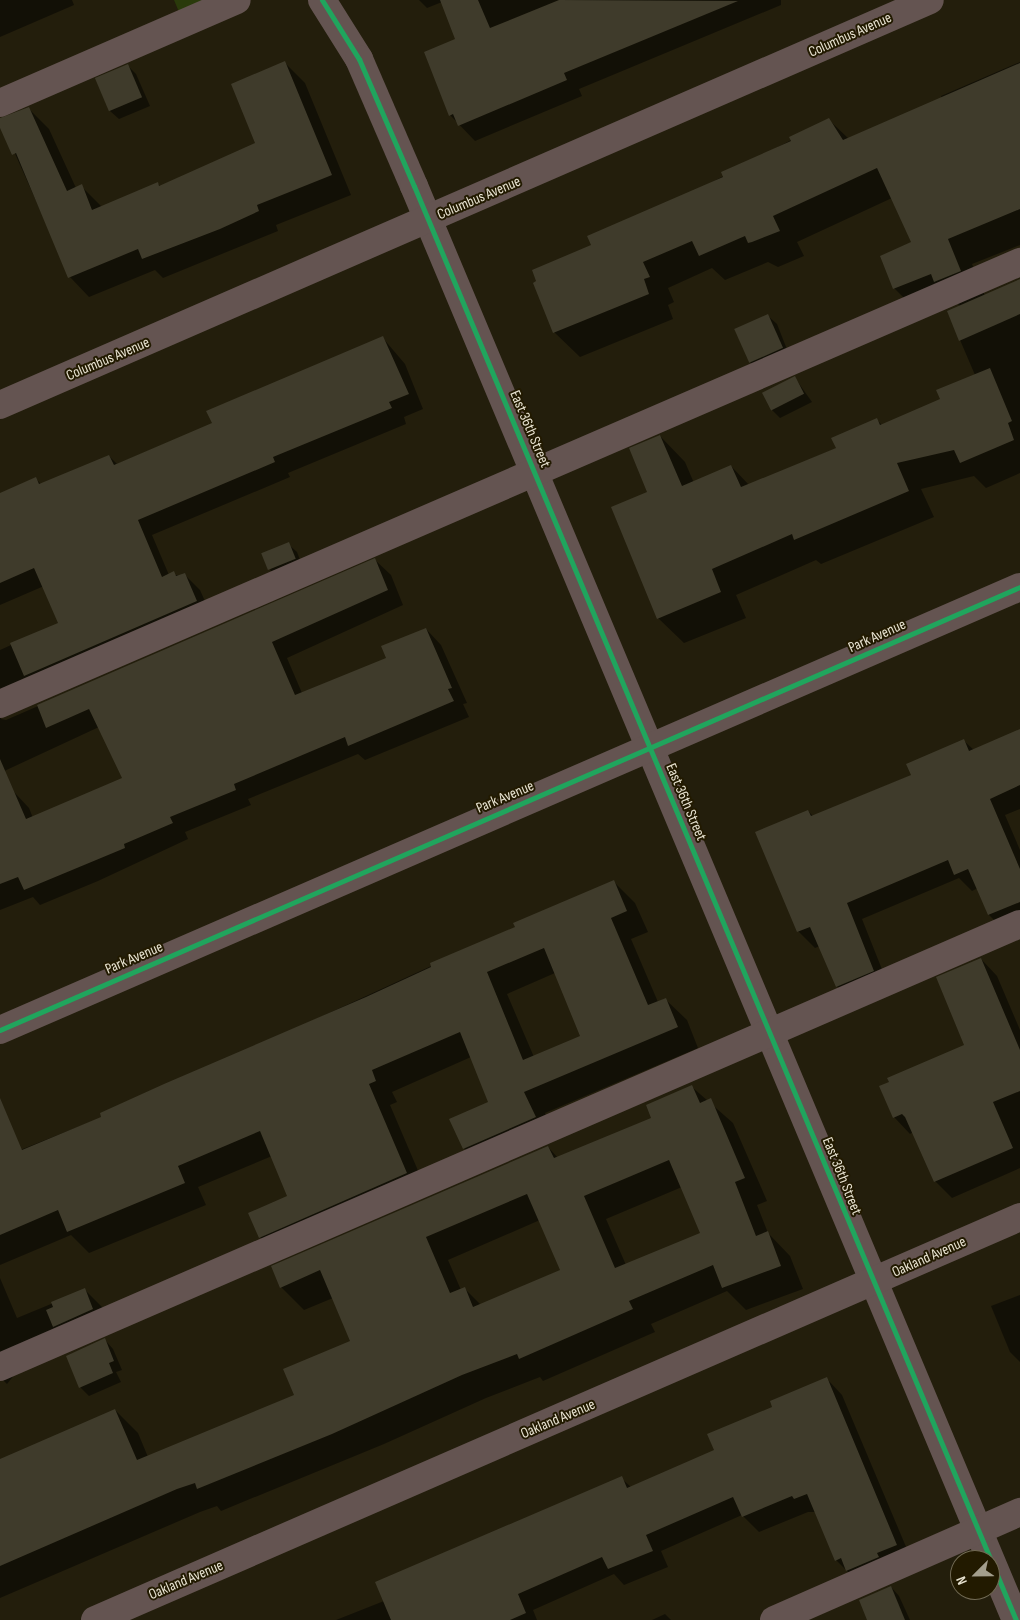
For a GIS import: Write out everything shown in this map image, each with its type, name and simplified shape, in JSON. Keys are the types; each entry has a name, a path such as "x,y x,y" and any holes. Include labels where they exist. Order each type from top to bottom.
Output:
{"street":[{"path":"0,103 237,0"},
{"name":"East 36th Street","path":"322,0 359,59 428,220 872,1282 1016,1620"},
{"name":"East 36th Street","path":"346,0 359,59"},
{"name":"Columbus Avenue","path":"0,405 930,0"},
{"path":"0,704 1020,262"},
{"name":"Park Avenue","path":"0,1030 1020,587"},
{"path":"0,1367 1020,924"},
{"name":"Oakland Avenue","path":"95,1620 1020,1217"},
{"path":"774,1620 1020,1512"}],"green space":[{"path":"174,0 206,0 179,12"}],"building":[{"path":"440,0 478,0 490,28 559,0 738,1 564,73 567,80 458,126 453,114 449,116 424,52 455,39"},
{"path":"285,61 332,175 257,205 259,211 220,229 142,259 138,249 68,278 16,153 12,155 0,128 0,118 29,107 67,191 82,184 92,210 158,182 159,186 255,143 231,84"},
{"path":"1020,63 1020,209 948,239 961,271 934,282 931,274 893,289 880,256 911,242 877,168 773,216 780,231 748,243 745,236 699,256 692,241 643,262 650,277 644,279 649,294 553,333 533,283 536,281 532,270 591,245 587,236 723,177 721,172 791,141 789,137 829,118 843,140"},
{"path":"128,64 142,97 109,111 95,78"},
{"path":"1020,279 1020,314 959,341 947,311"},
{"path":"768,314 783,348 749,363 734,329"},
{"path":"383,336 409,394 389,402 392,408 273,457 275,462 138,520 162,577 174,571 176,576 185,573 197,601 24,676 10,643 58,623 34,568 0,583 0,493 36,477 39,484 109,455 114,465 212,423 206,411"},
{"path":"990,368 1012,421 1008,423 1014,440 960,463 954,450 897,463 909,491 794,540 792,534 712,569 721,592 657,619 611,507 647,492 629,448 660,435 682,486 731,465 741,487 836,448 831,438 877,418 880,425 940,399 936,390"},
{"path":"795,376 804,394 771,411 762,393"},
{"path":"289,542 296,559 268,570 261,553"},
{"path":"375,558 388,590 272,642 295,695 386,658 381,646 426,628 452,688 448,689 454,701 348,746 345,737 234,784 236,790 170,817 173,823 124,844 125,848 24,890 18,877 0,884 0,759 26,819 122,778 89,709 46,728 37,705"},
{"path":"1020,729 1020,785 990,799 1020,869 1020,902 988,915 968,869 954,875 948,860 847,903 874,971 836,987 810,927 797,932 755,832 808,810 811,816 911,775 906,764 964,739 969,751"},
{"path":"614,880 627,911 611,918 648,1005 666,998 678,1027 524,1092 536,1117 463,1149 449,1119 488,1102 460,1032 372,1070 376,1081 369,1084 407,1173 259,1238 248,1213 287,1196 260,1131 178,1166 185,1183 67,1232 58,1210 0,1235 0,1098 22,1150 101,1117 100,1113 164,1084 431,967 430,963 515,927 513,923","holes":["544,948 580,1036 523,1060 487,972"]},
{"path":"981,958 1020,1050 1020,1091 993,1102 1013,1148 934,1182 905,1117 902,1114 893,1118 879,1086 889,1082 887,1078 964,1045 936,977"},
{"path":"692,1085 700,1103 711,1098 745,1178 735,1182 756,1236 768,1231 781,1266 722,1288 713,1265 629,1301 633,1309 519,1359 517,1354 462,1375 332,1434 197,1489 195,1483 177,1489 0,1566 0,1459 115,1409 137,1460 294,1395 283,1369 350,1341 320,1270 280,1288 271,1266 548,1146 554,1158 651,1118 646,1105","holes":["669,1160 700,1233 615,1268 584,1196","527,1194 560,1270 473,1307 465,1287 450,1293 426,1237"]},
{"path":"85,1288 93,1309 53,1327 46,1310 53,1307 51,1302"},
{"path":"105,1338 114,1361 109,1363 113,1373 79,1388 66,1356"},
{"path":"827,1377 897,1545 877,1553 879,1557 846,1571 841,1558 835,1561 807,1494 794,1499 792,1496 742,1517 733,1497 646,1535 653,1551 608,1569 602,1557 518,1594 526,1613 510,1620 391,1620 375,1582 622,1476 627,1488 714,1450 707,1434 772,1407 770,1401"},
{"path":"891,1586 905,1620 867,1620 859,1600"}],"cycle path":[{"path":"322,0 359,59 414,186 1016,1620"},
{"path":"0,1030 1020,587"}]}
